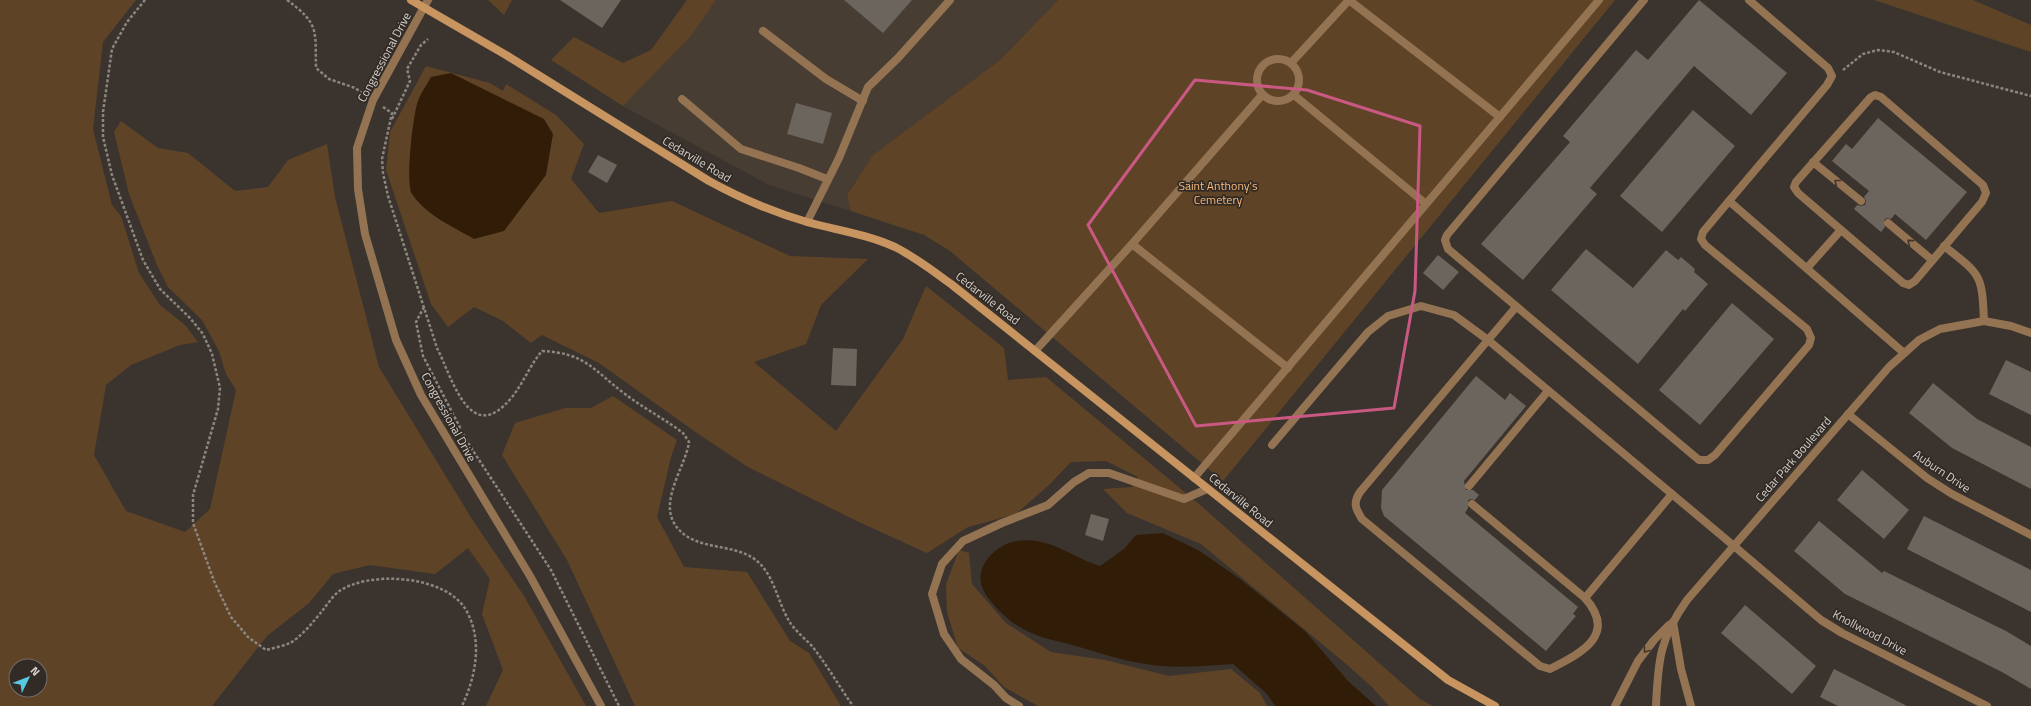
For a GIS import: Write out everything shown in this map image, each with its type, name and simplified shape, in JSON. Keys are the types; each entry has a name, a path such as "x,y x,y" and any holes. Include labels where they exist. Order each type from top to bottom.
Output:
{"main road":[{"name":"Cedarville Road","path":"411,0 426,4 709,181 758,205 807,222 871,238 894,247 919,261 1035,351 1448,680 1495,706"}],"street":[{"path":"807,222 838,158 868,87 898,58 950,0"},
{"path":"1291,63 1349,0 1500,117"},
{"path":"1194,478 1599,0"},
{"path":"1644,0 1447,235 1445,240 1448,249 1700,460 1708,460 1715,455 1804,351 1812,338 1807,329 1705,245 1701,239 1703,232 1832,76 1828,68 1749,0"},
{"name":"Congressional Drive","path":"426,4 373,100 357,148 358,189 365,234 396,340 421,396 530,576 600,706"},
{"path":"763,31 826,78 863,101"},
{"path":"1277,59 1291,63 1299,74 1298,89 1294,95 1282,102 1268,99 1262,95 1256,82 1259,69 1264,64 1277,59"},
{"path":"1035,351 1132,244 1262,95"},
{"path":"1294,95 1426,204"},
{"path":"1875,95 1881,97 1983,185 1986,193 1982,202 1909,285 1903,283 1798,193 1794,187 1796,182 1813,162 1871,96 1875,95"},
{"path":"682,99 741,149 827,179"},
{"path":"1813,162 1861,201"},
{"path":"1729,201 1904,353"},
{"path":"1888,223 1932,260"},
{"path":"1806,268 1841,230"},
{"path":"1132,244 1288,368"},
{"path":"1944,246 1973,269 1979,278 1982,286 1984,321"},
{"name":"Knollwood Drive","path":"1272,445 1368,332 1388,316 1421,306 1454,315 1488,340 1821,620 1842,633 1988,706"},
{"path":"1472,504 1585,598 1598,616 1598,627 1592,640 1583,651 1550,669 1540,666 1362,520 1355,508 1356,500 1360,492 1516,307"},
{"name":"Cedar Park Boulevard","path":"1656,706 1657,668 1663,642 1672,621 1687,600 1889,367 1919,340 1940,329 1984,321 2012,326 2031,333"},
{"path":"1469,486 1548,391"},
{"name":"Auburn Drive","path":"1848,414 1927,478 1952,494 2031,535"},
{"path":"1019,706 1006,698 994,685 961,659 944,634 932,594 942,564 963,541 1002,523 1048,505 1074,482 1089,473 1108,473 1184,499 1207,489"},
{"path":"1585,598 1672,494"},
{"path":"1615,706 1638,661 1654,640 1672,621"},
{"path":"1672,621 1681,669 1691,706"}],"path":[{"path":"145,0 128,22 112,49 103,112 104,137 112,175 143,260 160,289 190,318 203,334 212,354 220,388 218,409 193,495 193,523 214,581 231,617 248,637 266,650 290,643 316,619 338,592 363,582 391,578 430,584 462,604 472,620 476,642 476,668 462,706"},
{"path":"287,0 310,21 316,33 316,68 329,78 354,88 392,113 382,159 383,173 388,196 437,348 447,368 451,383 468,408 478,415 489,414 499,410 513,395 532,363 542,351 552,351 577,356 601,373 625,394 683,433 689,442 687,455 679,470 669,506 673,522 685,535 702,543 743,551 758,562 769,579 791,624 825,664 853,706"},
{"path":"391,122 410,81 407,69 421,45 428,39"},
{"path":"1832,76 1863,54 1878,50 1894,52 1940,72 2031,96"},
{"path":"424,306 416,322 423,356 468,443 551,570 619,706"}],"highlighted area":[{"path":"1195,80 1307,90 1420,126 1415,291 1394,408 1196,426 1151,339 1088,225"}],"shaded area":[{"path":"716,0 1058,0 1000,60 873,155 847,195 851,211 769,185 623,106 691,36"},
{"path":"451,73 544,119 553,134 546,175 504,231 474,239 432,214 418,202 412,194 410,188 410,149 418,101 431,77"},
{"path":"1163,533 1198,550 1240,579 1305,631 1348,681 1376,706 1275,706 1267,694 1233,664 1178,667 1156,666 1116,658 1043,637 1025,630 1007,618 990,601 981,583 982,568 991,555 1003,546 1017,541 1029,540 1050,544 1100,566 1124,549 1136,535"}],"green space":[{"path":"0,0 136,0 103,42 93,129 112,205 121,216 139,273 160,305 185,325 198,342 180,345 131,365 106,385 94,455 126,511 185,532 210,509 236,390 226,374 219,351 202,320 168,287 157,265 129,194 114,132 121,121 158,148 188,153 235,191 268,187 288,160 327,144 335,197 379,367 472,519 524,596 586,706 486,706 503,670 482,614 490,579 468,548 435,574 370,565 333,574 309,603 267,636 212,706 0,706"},
{"path":"488,0 512,0 504,15"},
{"path":"687,0 716,0 691,36 623,106 551,60 574,37 623,63 651,50"},
{"name":"Saint Anthony's Cemetery","path":"1058,0 1615,0 1223,481 950,251 924,235 851,211 847,195 873,155 1000,60"},
{"path":"1874,0 1973,0 2031,25 2031,52"},
{"path":"426,66 490,83 503,91 506,84 556,115 584,144 571,179 599,213 672,201 790,256 868,259 821,305 806,344 754,362 836,431 903,339 926,286 1004,348 1008,380 1046,377 1199,504 1420,699 1433,706 1389,706 1372,687 1345,663 1201,544 1127,513 1103,489 1132,487 1138,477 1106,461 1071,462 1050,484 1016,514 968,527 927,553 859,522 748,467 694,431 599,363 542,335 531,343 503,321 474,307 448,327 431,304 386,170 390,132"},
{"path":"613,396 677,440 671,457 657,517 684,567 747,572 790,641 809,653 841,706 635,706 567,560 502,455 515,423 565,408 591,408"},
{"path":"959,550 969,553 972,584 1006,623 1051,652 1105,660 1169,676 1231,669 1260,693 1267,706 1038,706 1004,687 984,665 958,648 947,612 946,584"}],"building":[{"path":"560,0 621,0 602,28"},
{"path":"844,0 912,0 883,33"},
{"path":"1699,0 1787,73 1751,115 1694,66 1590,188 1597,194 1523,280 1481,244 1570,142 1563,136 1636,50 1648,60"},
{"path":"796,103 832,113 823,144 787,134"},
{"path":"1693,110 1735,146 1662,232 1620,196"},
{"path":"1878,118 1967,192 1926,240 1895,214 1891,219 1887,218 1884,220 1885,227 1881,232 1854,209 1857,205 1865,205 1866,201 1864,197 1869,191 1832,161 1846,144 1852,149"},
{"path":"598,155 617,165 607,183 588,172"},
{"path":"1586,249 1633,288 1666,250 1678,260 1681,257 1695,269 1694,272 1708,284 1685,311 1683,309 1638,364 1551,290"},
{"path":"1438,255 1459,272 1443,290 1423,273"},
{"path":"1732,303 1774,339 1700,425 1659,390"},
{"path":"833,348 857,349 856,386 831,385"},
{"path":"2006,360 2031,372 2031,415 1989,394"},
{"path":"1476,376 1505,400 1510,393 1526,406 1464,481 1466,490 1473,490 1479,495 1475,500 1470,499 1468,501 1468,508 1465,513 1578,607 1573,614 1576,616 1546,651 1384,516 1381,508 1382,490"},
{"path":"1933,383 1977,419 2031,447 2031,489 1952,448 1909,413"},
{"path":"1862,470 1909,510 1884,539 1837,500"},
{"path":"1091,514 1109,519 1103,541 1085,535"},
{"path":"1924,516 2031,570 2031,612 1907,549"},
{"path":"1819,521 1882,573 1884,571 2006,631 2031,646 2031,689 2002,672 1845,594 1794,551"},
{"path":"1745,605 1816,666 1792,694 1721,633"},
{"path":"1834,669 1907,706 1838,706 1820,697"}]}
